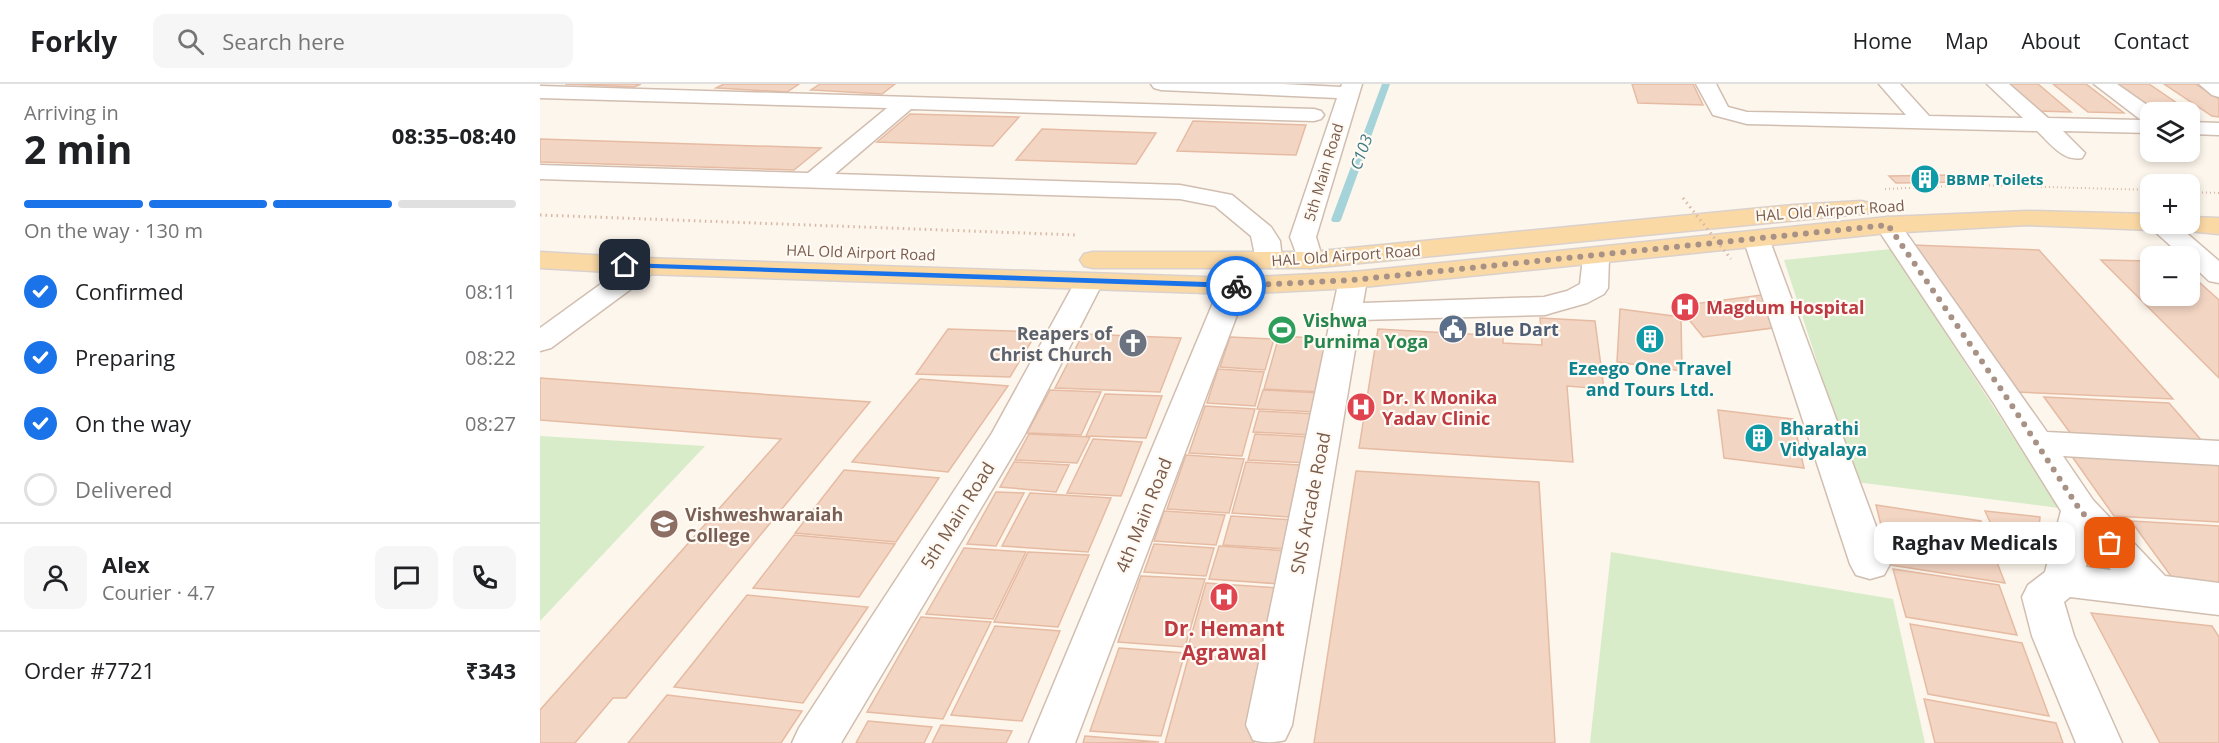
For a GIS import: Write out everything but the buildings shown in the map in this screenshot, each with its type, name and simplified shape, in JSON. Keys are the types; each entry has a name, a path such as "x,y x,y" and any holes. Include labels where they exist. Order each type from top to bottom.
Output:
{"main road":[{"name":"HAL Old Airport Road","path":"540,239 1099,260 1310,260 1794,212 1928,204 2140,221"},
{"name":"HAL Old Airport Road","path":"540,260 644,266 1234,286 1349,296 1596,256 2019,210 2140,206"},
{"path":"2200,213 2218,223"},
{"path":"2200,223 2218,223"}],"street":[{"path":"1161,84 1350,88"},
{"path":"1707,84 1720,111 1733,116 2140,127"},
{"path":"1889,84 1923,122"},
{"path":"1997,84 2074,153"},
{"path":"2104,84 2140,110"},
{"path":"2209,84 2219,91"},
{"name":"5th Main Road","path":"1310,260 1303,237 1350,88"},
{"path":"540,92 1314,115"},
{"path":"814,180 906,103"},
{"path":"2200,128 2219,129"},
{"path":"540,172 1180,192 1223,200 1262,232 1267,240 1269,260"},
{"path":"1888,225 2007,398 2080,510 2154,591"},
{"path":"2172,234 2219,275"},
{"path":"1757,240 1870,564"},
{"path":"1349,296 1545,306 1577,297 1594,288 1596,256"},
{"path":"540,342 644,266"},
{"name":"5th Main Road","path":"815,743 1007,436 1089,282"},
{"name":"4th Main Road","path":"1052,743 1234,286"},
{"name":"SNS Arcade Road","path":"1269,725 1349,296"},
{"path":"2036,443 2219,453"},
{"path":"2080,510 2063,580 2042,597 2053,636 2099,743"},
{"path":"2063,580 2219,599"}],"path":[{"path":"2200,192 2219,193"},
{"path":"1683,198 1731,259"},
{"path":"540,215 1088,235"}],"green space":[{"path":"1891,249 2059,508 1856,482 1784,260"},
{"path":"540,436 705,446 540,621"},
{"path":"1611,552 1893,599 1925,743 1590,743"}],"waterway":[{"name":"C103","path":"1336,220 1386,84"}],"way so far":[{"path":"1236,286 1353,280 1888,225 2007,398 2080,510 2110,543"}],"place":[{"name":"BBMP Toilets","path":"1925,179"},
{"name":"Magdum Hospital","path":"1685,307"},
{"name":"Blue Dart","path":"1453,329"},
{"name":"Vishwa Purnima Yoga","path":"1282,330"},
{"name":"Ezeego One Travel and Tours Ltd.","path":"1650,339"},
{"name":"Reapers of Christ Church","path":"1133,343"},
{"name":"Dr. K Monika Yadav Clinic","path":"1361,407"},
{"name":"Bharathi Vidyalaya","path":"1759,438"},
{"name":"Vishweshwaraiah College","path":"664,524"},
{"name":"Raghav Medicals","path":"2110,543"},
{"name":"Dr. Hemant Agrawal","path":"1224,597"}],"route":[{"path":"625,265 1236,286"}]}
